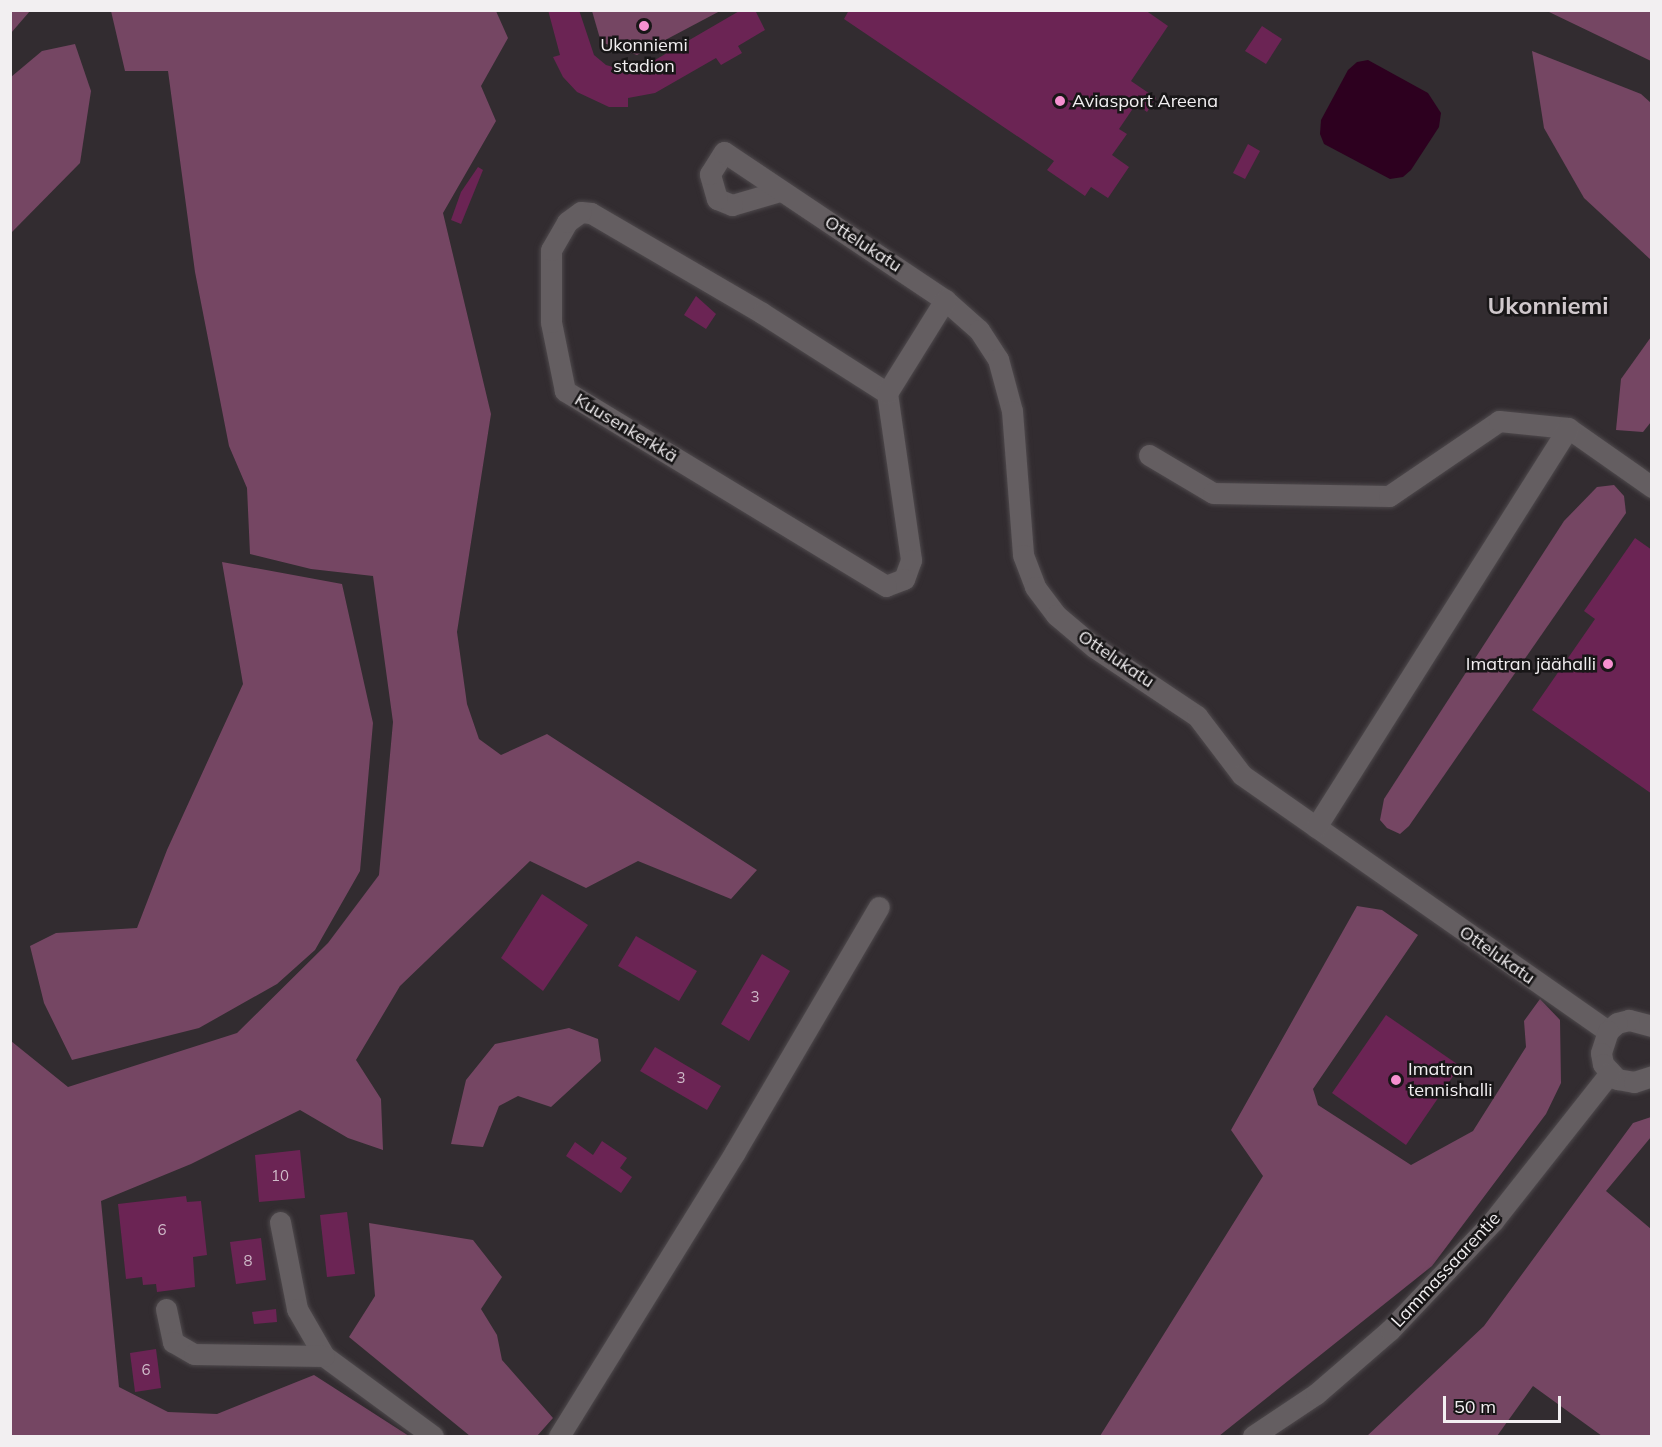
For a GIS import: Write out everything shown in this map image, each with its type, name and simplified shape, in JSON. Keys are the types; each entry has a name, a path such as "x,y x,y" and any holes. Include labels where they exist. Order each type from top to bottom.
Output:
{"street":[{"name":"Ottelukatu","path":"780,191 863,242 945,300 979,330 998,359 1007,385 1023,555 1035,587 1056,615 1094,646 1197,716 1242,775 1608,1031"},
{"name":"Kuusenkerkkä","path":"581,212 591,213 762,313 887,393 911,560 904,579 886,586 565,391 551,322 551,250 567,222 581,212"},
{"path":"887,393 945,300"},
{"path":"1149,456 1213,493 1389,496 1499,421 1568,428 1652,487"},
{"path":"1316,827 1568,428"},
{"path":"559,1437 735,1152 879,907"},
{"path":"1652,1026 1629,1020 1608,1031 1601,1053 1610,1073 1634,1082 1652,1076"},
{"name":"Lammassaarentie","path":"1253,1437 1316,1394 1390,1330 1493,1221 1610,1073"},
{"path":"280,1222 297,1310 324,1356 433,1437"},
{"path":"166,1309 173,1342 194,1354 324,1356"}],"shaded area":[{"name":"Ukonniemi stadion","path":"592,10 720,11 637,55 601,42"},
{"path":"10,11 30,11 11,33"},
{"path":"111,11 496,11 508,38 481,86 496,121 443,213 491,414 457,632 467,704 479,739 501,755 547,734 757,870 731,899 638,861 586,888 530,861 400,986 356,1060 381,1099 383,1150 348,1138 300,1110 191,1164 101,1201 119,1387 168,1412 217,1414 314,1375 409,1436 11,1436 11,1041 68,1087 237,1033 328,943 379,875 393,722 373,576 311,569 250,554 247,488 229,446 195,272 168,71 125,71"},
{"path":"1547,11 1651,11 1651,61"},
{"path":"75,44 91,91 80,163 11,233 11,77 42,51"},
{"path":"1532,51 1641,94 1651,103 1651,260 1584,198 1544,128"},
{"path":"1368,60 1428,93 1441,113 1439,127 1411,170 1403,177 1390,179 1324,144 1320,134 1321,120 1348,70 1357,62"},
{"path":"1651,337 1651,422 1643,432 1616,430 1621,379"},
{"path":"1614,485 1624,496 1626,513 1409,826 1400,834 1387,828 1380,820 1384,799 1564,521 1597,487"},
{"path":"222,562 342,584 373,723 360,871 315,950 277,984 199,1028 72,1060 44,1003 30,946 56,933 137,928 167,850 243,684"},
{"path":"1357,906 1382,910 1418,935 1313,1089 1318,1105 1411,1165 1473,1131 1526,1047 1524,1021 1540,999 1560,1020 1561,1083 1546,1114 1432,1266 1219,1436 1100,1436 1263,1176 1231,1130"},
{"path":"569,1028 598,1039 601,1061 551,1107 518,1096 499,1106 483,1147 451,1144 466,1080 495,1044"},
{"path":"1651,1117 1651,1137 1606,1191 1651,1229 1651,1436 1602,1436 1533,1386 1497,1436 1367,1436 1484,1326 1633,1123"},
{"path":"369,1223 473,1240 502,1277 481,1309 497,1335 502,1360 553,1418 537,1436 470,1436 349,1337 375,1296"}],"building":[{"path":"548,10 579,10 594,55 606,65 620,69 655,60 741,10 755,10 765,30 738,46 742,53 721,65 716,58 655,93 628,98 628,107 609,107 577,92 563,77 553,57 560,55"},
{"name":"Aviasport Areena","path":"849,10 1145,10 1168,26 1131,81 1156,98 1147,112 1136,104 1119,129 1127,134 1112,155 1129,167 1108,198 1091,187 1085,196 1047,170 1054,161 844,19"},
{"path":"1262,26 1282,39 1266,64 1245,51"},
{"path":"1248,144 1260,151 1245,179 1233,173"},
{"path":"478,167 483,170 461,224 451,220 461,192"},
{"path":"696,296 716,314 706,329 684,315"},
{"name":"Imatran jäähalli","path":"1635,538 1652,550 1652,794 1532,710 1595,619 1584,611"},
{"path":"542,894 588,925 543,991 501,958"},
{"path":"636,936 697,971 679,1001 618,966"},
{"path":"762,954 790,971 749,1041 721,1024"},
{"name":"Imatran tennishalli","path":"1386,1015 1460,1066 1406,1145 1332,1093"},
{"path":"655,1047 721,1086 707,1110 640,1071"},
{"path":"602,1141 627,1158 620,1168 632,1177 621,1193 566,1156 575,1142 593,1155"},
{"path":"300,1150 305,1198 259,1202 255,1155"},
{"path":"186,1196 187,1202 201,1201 207,1255 193,1257 195,1287 157,1292 156,1284 143,1285 142,1277 126,1279 118,1204"},
{"path":"347,1212 355,1274 327,1277 320,1215"},
{"path":"261,1238 266,1280 236,1284 230,1242"},
{"path":"276,1309 277,1322 254,1324 252,1312"},
{"path":"156,1349 161,1388 135,1392 130,1353"}],"place":[{"name":"Ukonniemi stadion","path":"644,26"},
{"name":"Aviasport Areena","path":"1060,101"},
{"name":"Imatran jäähalli","path":"1608,664"},
{"name":"Imatran tennishalli","path":"1396,1080"}],"district":[{"name":"Ukonniemi","path":"1548,306"}]}
